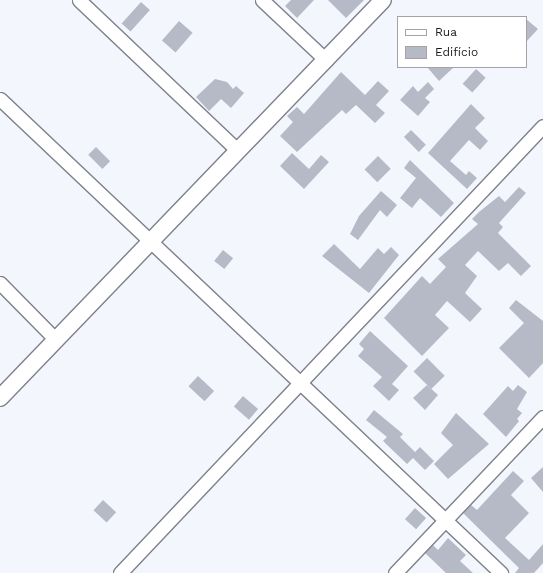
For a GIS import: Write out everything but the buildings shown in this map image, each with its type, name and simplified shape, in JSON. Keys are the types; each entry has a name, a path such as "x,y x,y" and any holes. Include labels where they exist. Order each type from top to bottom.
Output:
{"street":[{"path":"78,0 237,150"},
{"path":"262,0 326,60"},
{"path":"0,398 383,0"},
{"path":"0,99 152,241 501,573"},
{"path":"120,573 543,126"},
{"path":"0,283 56,340"},
{"path":"395,573 543,417"}]}
